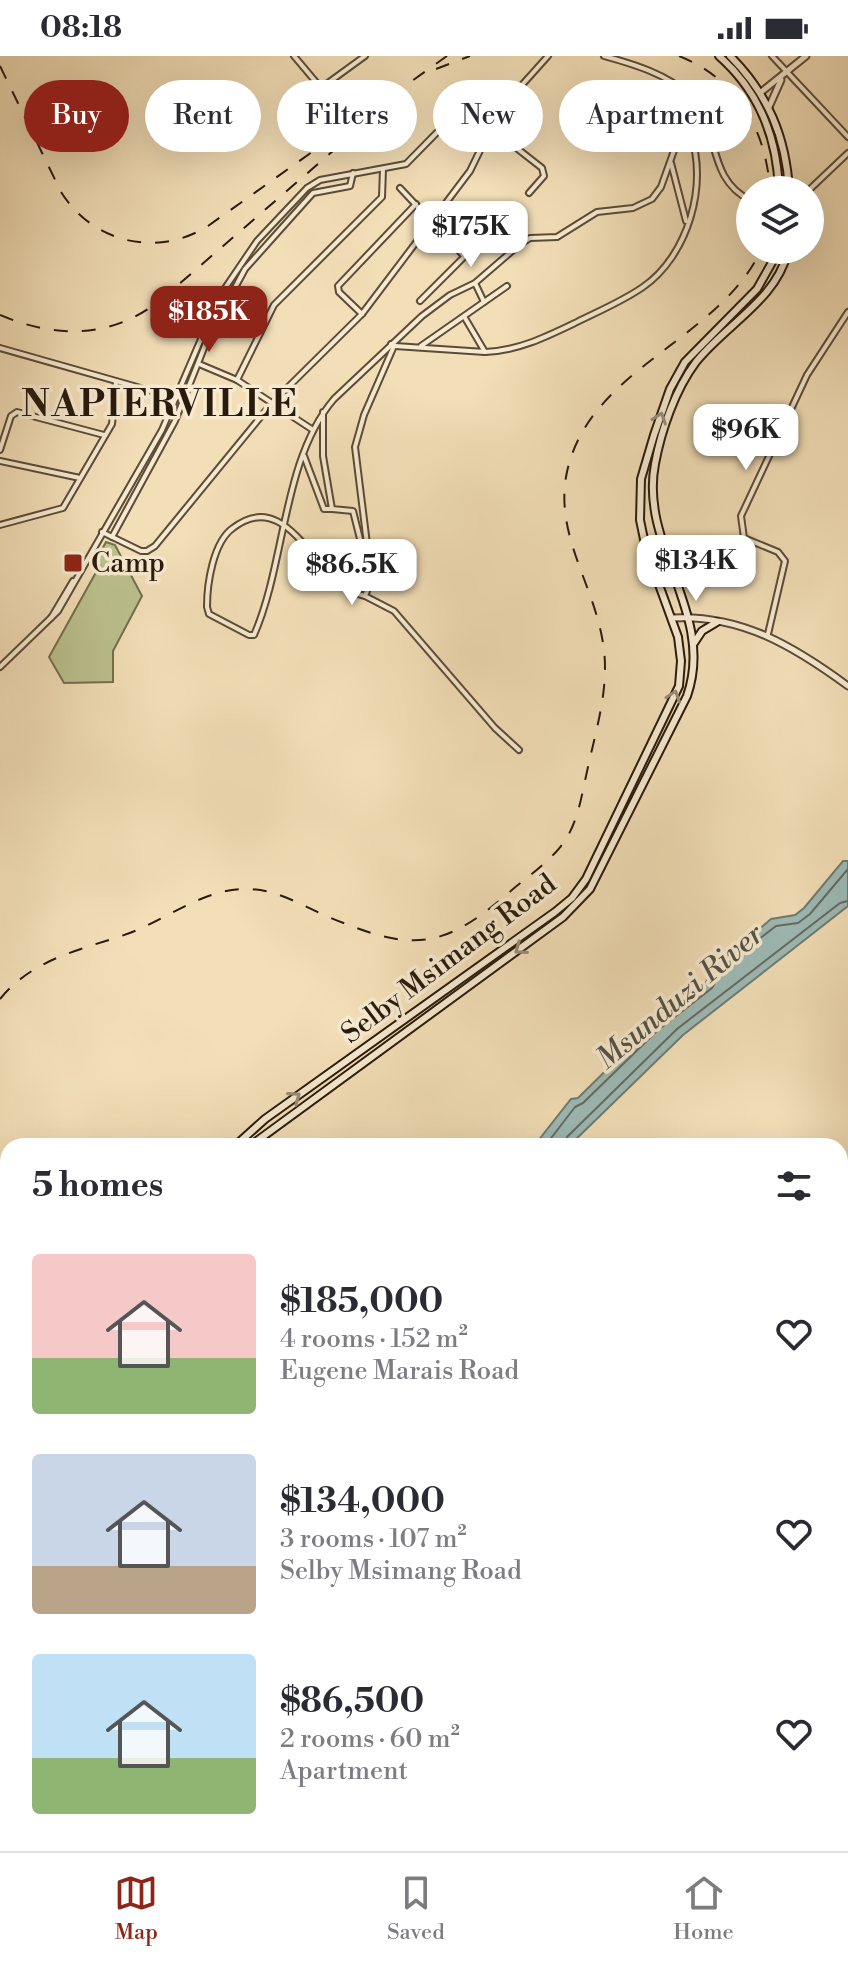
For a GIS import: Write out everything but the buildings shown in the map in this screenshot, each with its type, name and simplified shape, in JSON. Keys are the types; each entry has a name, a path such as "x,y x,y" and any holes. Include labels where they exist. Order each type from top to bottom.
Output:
{"main road":[{"path":"719,56 747,87 761,110 773,144 777,176"},
{"path":"730,56 769,107 782,135 788,176"},
{"name":"Selby Msimang Road","path":"244,1138 265,1119 572,898 586,879 676,695 681,661 672,618 643,534 640,499 643,468 670,389 685,362 757,289 771,264"},
{"name":"Selby Msimang Road","path":"261,1138 578,904 590,889 687,696 694,672 690,617 654,506 657,453 680,388 695,364 770,288 784,264"},
{"path":"694,643 703,630 717,622"}],"street":[{"path":"294,56 321,88 365,56"},
{"path":"526,80 548,56"},
{"path":"604,56 641,67 663,80"},
{"path":"772,56 848,137"},
{"path":"760,93 806,56"},
{"path":"769,107 786,74"},
{"path":"0,667 50,621 75,579 162,430 207,320 241,261 307,188 330,177 383,169 411,160 433,137"},
{"path":"102,532 141,551 150,550 272,403 362,314 470,171 479,152"},
{"path":"522,152 542,168 544,176 529,193"},
{"path":"519,750 495,728 394,611 350,592 286,524 251,518 223,537 207,601 209,614 246,634 254,635 286,524 304,455 323,412 438,304 475,283 526,240 557,237 597,212 633,208 652,199 661,187 673,152"},
{"path":"392,345 485,352 523,346 644,287 665,266 687,223 697,193 692,152"},
{"path":"716,152 725,180 736,189"},
{"path":"824,176 848,153"},
{"path":"670,160 687,223"},
{"path":"237,380 274,305 382,197 383,169"},
{"path":"112,537 175,421 224,302 262,248 313,193 350,186 353,173"},
{"path":"400,188 464,256"},
{"path":"362,314 339,292 338,286 416,204"},
{"path":"420,301 504,217"},
{"path":"475,283 484,302"},
{"path":"419,348 507,286"},
{"path":"768,634 785,561 778,552 744,538 740,519 807,375 848,312"},
{"path":"465,318 485,352"},
{"path":"365,596 369,560 355,447 364,415 392,345"},
{"path":"0,348 176,398"},
{"path":"199,364 237,380 313,430"},
{"path":"0,525 60,510 114,417 116,382"},
{"path":"0,450 11,416 17,412 105,435"},
{"path":"323,412 323,456 332,509"},
{"path":"304,455 322,507 353,511 364,555 369,560"},
{"path":"0,461 81,478"},
{"path":"672,618 690,617 768,634 791,645 848,686"}],"green space":[{"path":"106,542 115,545 142,596 113,651 113,682 64,683 49,657 100,565 95,562"}],"water":[{"path":"843,861 848,861 848,906 683,1035 577,1138 540,1138 571,1099 578,1098 653,1024 706,982 716,966 771,919 795,915"}],"railway":[{"path":"0,66 61,192 74,209 108,234 148,243 188,236 208,226 447,56"},
{"path":"436,69 470,56"},
{"path":"679,56 717,78 745,109 762,147 768,176"},
{"path":"0,315 21,323 63,331 104,328 124,321 163,298 332,152"},
{"path":"0,999 26,975 56,958 136,930 196,901 228,891 267,891 382,936 403,940 442,936 483,914 550,858 563,843 578,812 604,690 603,643 566,520 566,477 578,440 598,409 625,382 715,309 741,282 752,264"}],"place":[{"name":"Camp","path":"73,563"}],"district":[{"name":"NAPIERVILLE","path":"160,405"}],"water label":[{"name":"Msunduzi River","path":"680,997"}]}
